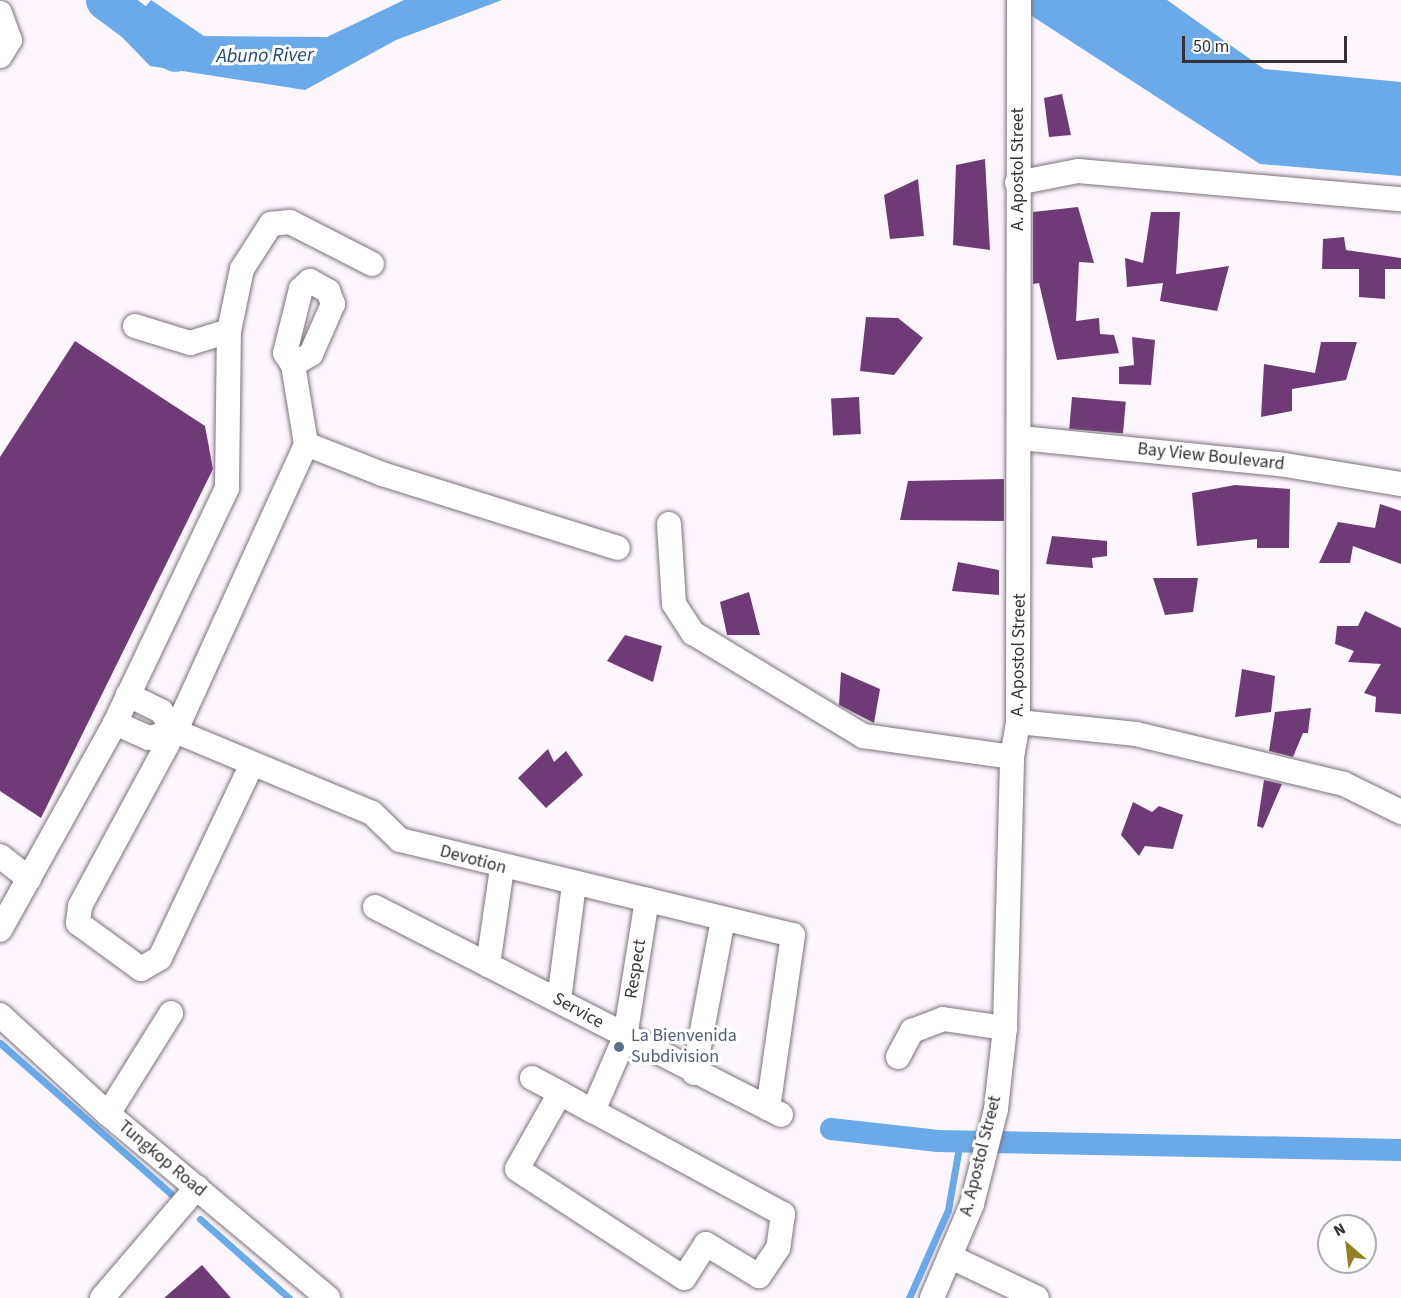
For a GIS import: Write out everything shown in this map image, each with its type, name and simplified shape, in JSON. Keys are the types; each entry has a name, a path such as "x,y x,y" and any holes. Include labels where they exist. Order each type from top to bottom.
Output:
{"street":[{"name":"A. Apostol Street","path":"932,1298 972,1204 994,1120 1005,1028 1012,757 1018,722 1021,438 1017,183 1019,0"},
{"path":"0,14 5,48"},
{"path":"1017,183 1078,171 1401,199"},
{"path":"0,930 115,723 227,488 229,331 242,269 271,224 290,222 372,264"},
{"path":"135,327 190,343 229,331"},
{"path":"252,764 160,958 141,969 78,923 76,915 175,730 306,444 293,365"},
{"name":"Bay View Boulevard","path":"1021,438 1279,464 1401,484"},
{"path":"306,444 382,474 618,548"},
{"path":"669,524 674,604 693,633 862,736 1012,757"},
{"name":"Devotion","path":"128,694 161,711 175,730 372,813 400,840 502,868 793,935 775,1111"},
{"path":"1018,722 1136,734 1344,784 1401,812"},
{"path":"115,723 149,738 175,730"},
{"path":"0,856 29,879"},
{"path":"488,965 502,868"},
{"path":"559,1000 574,885"},
{"name":"Respect","path":"593,1111 625,1037 647,900"},
{"name":"Service","path":"375,907 559,1000 694,1073 775,1111"},
{"path":"694,1073 723,919"},
{"path":"108,1114 171,1014"},
{"name":"Tungkop Road","path":"0,1015 108,1114 328,1298"},
{"path":"898,1057 912,1030 943,1019 1005,1028"},
{"path":"532,1078 560,1093 783,1214 778,1248 759,1276 706,1244 684,1278 518,1169 560,1093"},
{"path":"102,1298 197,1187"},
{"path":"951,1257 1037,1298"}],"water":[{"path":"151,0 204,36 327,37 404,0 502,0 396,40 305,90 150,66 121,36"},
{"path":"1007,0 1167,0 1264,69 1401,82 1401,176 1260,164"}],"building":[{"path":"1062,94 1071,135 1049,137 1044,98"},
{"path":"985,159 990,250 953,245 956,165"},
{"path":"918,179 924,236 890,239 884,195"},
{"path":"1078,207 1094,263 1079,262 1076,321 1099,318 1100,334 1114,335 1119,353 1057,360 1039,283 1033,284 1033,212"},
{"path":"1151,212 1180,212 1176,274 1229,266 1217,311 1160,301 1163,283 1127,287 1125,258 1143,263"},
{"path":"1344,237 1346,250 1401,258 1401,269 1385,269 1385,299 1359,297 1359,269 1322,269 1323,239"},
{"path":"866,317 898,318 923,338 894,375 860,371"},
{"path":"1132,337 1155,340 1151,385 1119,384 1119,367 1134,365"},
{"path":"75,341 205,426 213,469 41,818 0,791 0,457"},
{"path":"1321,342 1357,342 1346,380 1292,389 1292,411 1261,417 1264,364 1315,373"},
{"path":"859,397 861,434 833,435 831,398"},
{"path":"1072,397 1126,402 1123,434 1069,429"},
{"path":"1004,479 1004,521 900,520 908,481"},
{"path":"1235,485 1290,489 1289,548 1257,548 1257,539 1197,546 1192,493"},
{"path":"1380,504 1401,511 1401,564 1353,546 1350,563 1319,563 1338,522 1375,528"},
{"path":"1052,536 1107,541 1107,556 1092,558 1093,568 1046,564"},
{"path":"958,562 999,570 999,595 952,591"},
{"path":"1153,578 1198,578 1193,612 1165,615"},
{"path":"749,592 760,635 727,635 720,602"},
{"path":"1365,611 1401,628 1401,714 1375,712 1376,697 1364,693 1381,664 1348,662 1354,651 1335,644 1337,626 1358,626"},
{"path":"625,635 662,646 653,682 607,661"},
{"path":"1242,669 1275,676 1271,712 1235,717"},
{"path":"841,672 880,689 874,723 839,705"},
{"path":"1311,708 1308,733 1303,733 1293,757 1269,751 1275,712"},
{"path":"548,749 554,762 566,751 583,775 546,808 518,778"},
{"path":"1264,780 1282,784 1263,828 1257,826"},
{"path":"1133,802 1152,812 1159,806 1183,815 1173,849 1145,846 1139,856 1121,835"},
{"path":"202,1265 231,1298 164,1298"}],"waterway":[{"name":"Abuno River","path":"105,0 175,52"},
{"path":"0,1043 177,1199"},
{"path":"831,1129 938,1141 1401,1150"},
{"path":"909,1298 948,1210 960,1141"},
{"path":"200,1219 289,1298"}],"place":[{"name":"La Bienvenida Subdivision","path":"619,1047"}]}
